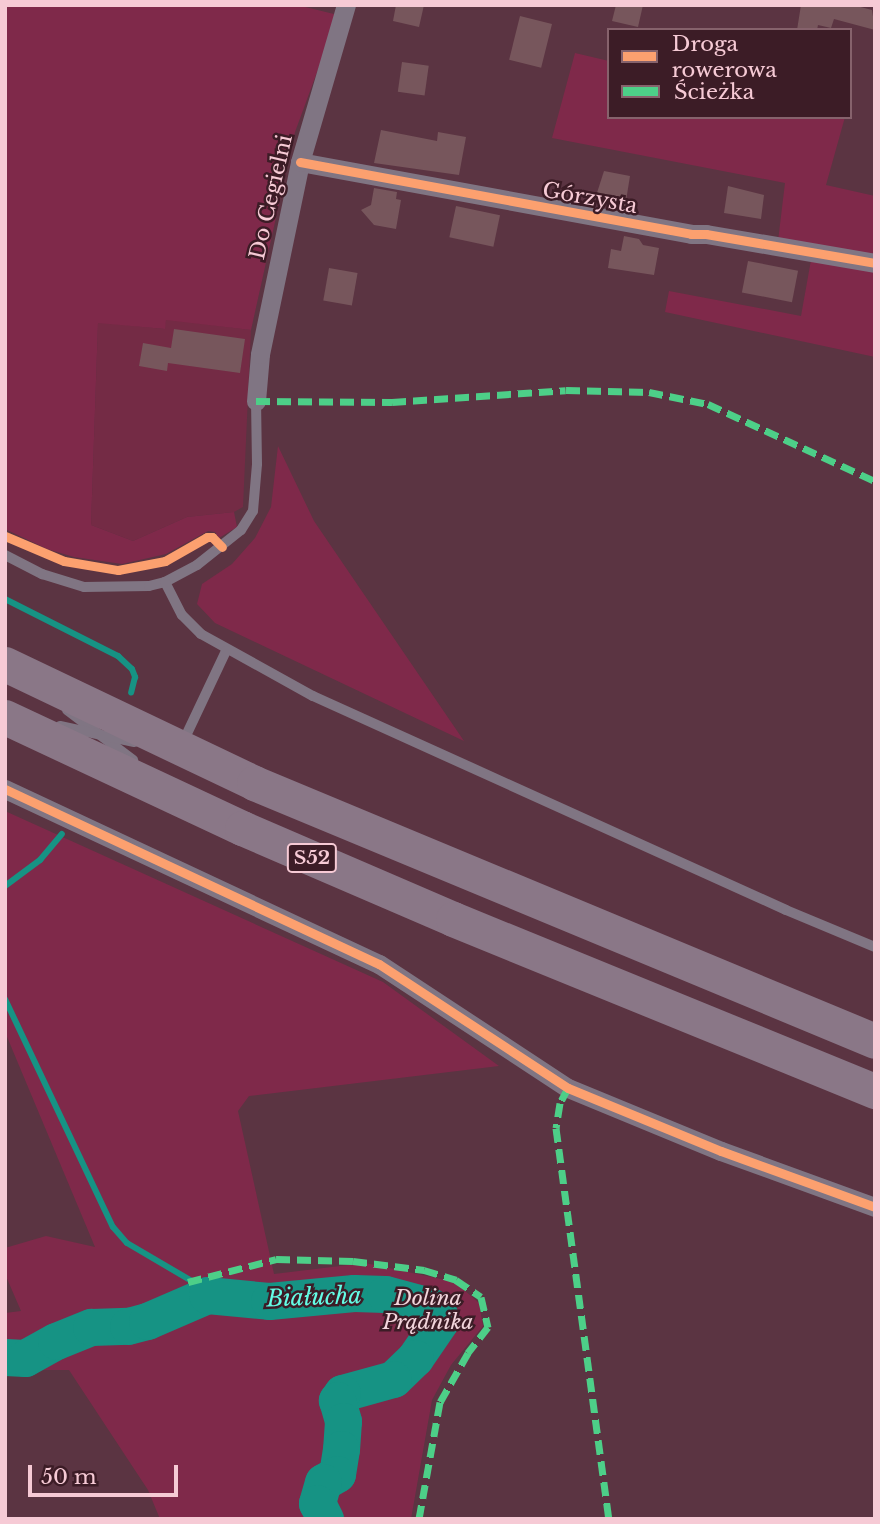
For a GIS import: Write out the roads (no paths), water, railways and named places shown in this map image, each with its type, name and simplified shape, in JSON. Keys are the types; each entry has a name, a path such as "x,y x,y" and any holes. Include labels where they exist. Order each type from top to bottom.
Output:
{"highway":[{"name":"S52","path":"7,665 180,749 426,857 875,1041"},
{"name":"S52","path":"5,715 195,807 453,919 875,1091"}],"street":[{"name":"Do Cegielni","path":"256,401 260,354 300,162 346,5"},
{"name":"Górzysta","path":"300,162 691,234 706,234 875,263"},
{"path":"5,789 379,964 568,1088 722,1151 875,1207"}],"lane":[{"path":"5,555 42,574 84,587 133,589 165,582 209,557 250,518 256,502 256,401"},
{"path":"165,582 174,604 190,624 226,651 313,696 760,899 875,947"},
{"path":"54,725 102,737 180,749 226,651"},
{"path":"7,665 195,807"},
{"path":"5,715 42,722"}],"waterway":[{"path":"5,599 118,656 132,669 135,677 131,693"},
{"path":"5,886 40,860 62,834"},
{"path":"5,999 113,1227 127,1243 214,1294"},
{"name":"Białucha","path":"5,1357 25,1358 56,1341 91,1327 128,1326 147,1321 207,1295 269,1301 354,1293 385,1294 430,1306 438,1311 441,1320 415,1358 393,1379 342,1393 337,1400 343,1421 337,1474 323,1482 317,1503 325,1519"}],"park label":[{"name":"Dolina Prądnika","path":"428,1310"}]}
